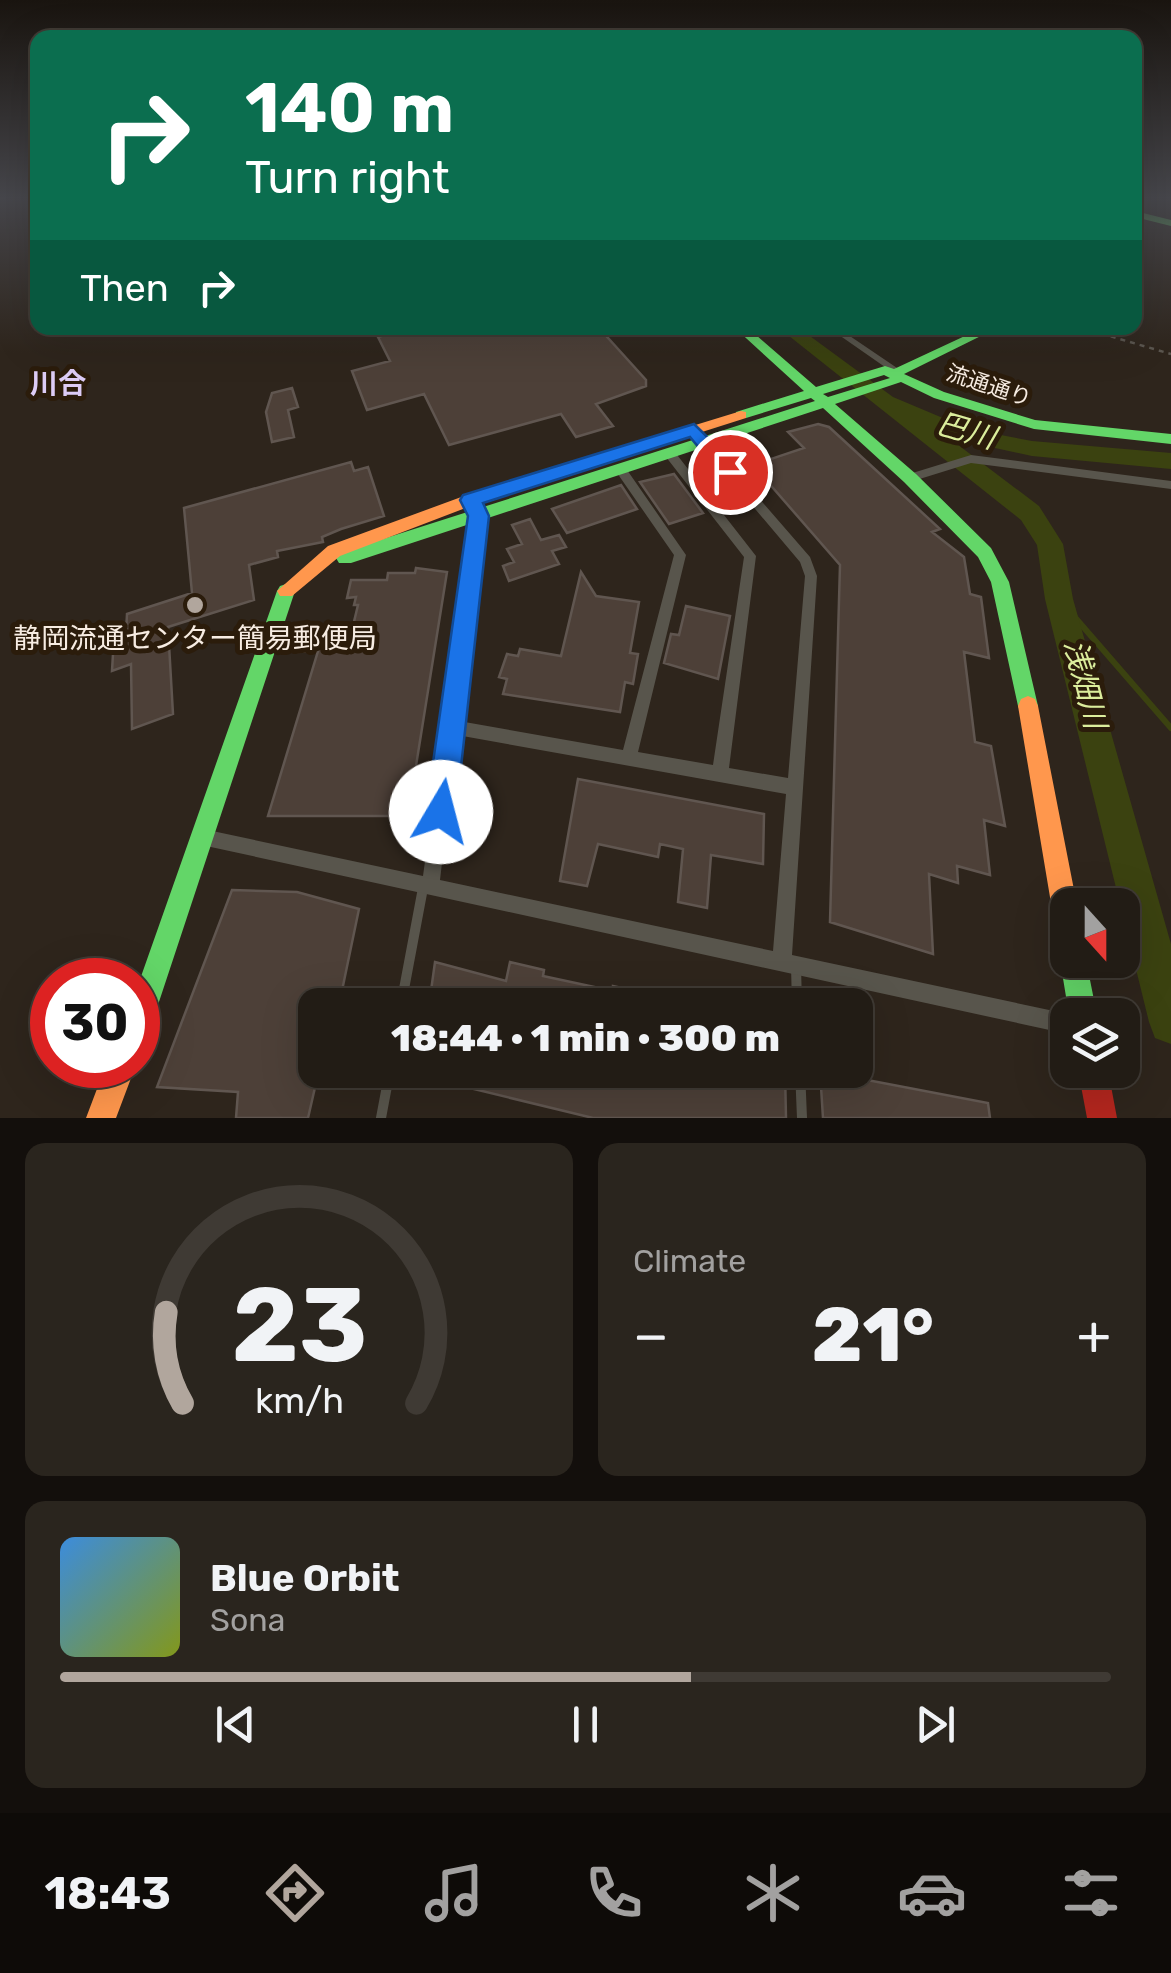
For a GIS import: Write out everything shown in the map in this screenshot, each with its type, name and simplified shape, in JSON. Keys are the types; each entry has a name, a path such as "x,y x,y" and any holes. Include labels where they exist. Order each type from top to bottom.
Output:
{"street":[{"path":"749,335 975,541 1000,582 1022,673 1061,888"},
{"path":"160,960 279,609 288,588 306,570 474,508 886,376 841,335"},
{"name":"流通通り","path":"886,376 975,335"},
{"name":"流通通り","path":"886,376 1034,424 1171,439"},
{"path":"474,508 621,470 670,454 700,436"},
{"path":"700,436 806,560 811,576 789,964"},
{"path":"670,454 750,556 720,774"},
{"path":"910,478 971,459 1171,485"},
{"path":"621,470 680,555 629,758"},
{"path":"427,886 454,726 474,508"},
{"path":"454,726 796,788"},
{"path":"203,838 1050,1020"},
{"path":"101,1118 112,1088"},
{"path":"1096,1088 1102,1118"}],"lane":[{"path":"406,988 427,886"},
{"path":"789,964 794,988"},
{"path":"381,1118 387,1088"},
{"path":"801,1088 802,1118"}],"path":[{"path":"1106,335 1171,354"}],"building":[{"path":"605,335 646,380 646,386 596,404 613,426 576,437 561,414 449,445 424,394 367,410 352,371 390,361 378,337"},
{"path":"292,388 298,407 288,410 294,437 272,442 266,412 272,393"},
{"path":"818,424 829,427 940,529 932,532 964,557 970,594 981,597 989,658 964,652 975,742 991,746 1005,826 984,820 990,875 957,866 958,883 929,874 933,954 830,922 840,565 753,465 804,448 788,432"},
{"path":"351,462 354,471 368,467 384,516 322,537 323,542 277,551 278,557 249,565 254,600 168,627 173,714 132,729 131,664 112,671 114,637 126,633 127,614 192,593 184,508"},
{"path":"674,474 703,513 669,524 640,482"},
{"path":"621,485 637,509 567,533 552,509"},
{"path":"530,519 541,540 559,535 566,547 552,551 559,564 509,581 503,566 514,562 507,549 522,544 512,525"},
{"path":"416,568 447,572 408,816 268,816 318,651 299,652 305,634 351,634 358,605 354,605 356,597 347,598 351,580 387,580 388,573 415,573"},
{"path":"581,572 596,596 639,602 630,653 638,654 633,684 625,682 620,712 503,694 507,679 499,677 507,654 518,656 520,649 561,656"},
{"path":"686,606 730,616 718,679 664,663 671,634 679,635"},
{"path":"578,779 764,814 763,864 711,855 707,908 678,902 683,849 660,844 658,857 598,844 587,886 560,881"},
{"path":"232,890 297,892 359,909 343,988 298,988 298,1088 315,1088 308,1118 236,1118 238,1092 160,1087"},
{"path":"435,962 506,981 510,962 544,970 543,976 599,988 431,988"},
{"path":"873,1081 988,1103 990,1118 823,1118 821,1088 873,1088"},
{"path":"470,1088 785,1088 786,1118 593,1118"}],"waterway":[{"name":"巴川","path":"797,335 871,393 931,424 1032,449 1171,461"},
{"name":"浅畑川","path":"899,410 1030,513 1050,544 1059,599 1171,1022"},
{"path":"1059,599 1074,616"},
{"path":"1072,614 1171,728"}],"traffic: fast":[{"path":"749,335 910,478 985,553 1000,582 1028,706"},
{"path":"345,558 896,380 898,372 976,335"},
{"path":"741,415 885,370 939,395 1034,424 1171,439"},
{"path":"160,959 286,591"},
{"path":"1076,978 1080,998"}],"traffic: slow":[{"path":"286,591 334,551 470,500 741,415"},
{"path":"1028,706 1061,888"},
{"path":"101,1118 112,1088"}],"traffic: jam":[{"path":"1096,1088 1102,1118"}],"place":[{"name":"静岡流通センター簡易郵便局","path":"195,605"}],"district":[{"name":"川合","path":"58,383"}],"route":[{"path":"441,812 478,516 470,500 694,430 730,472"}]}
